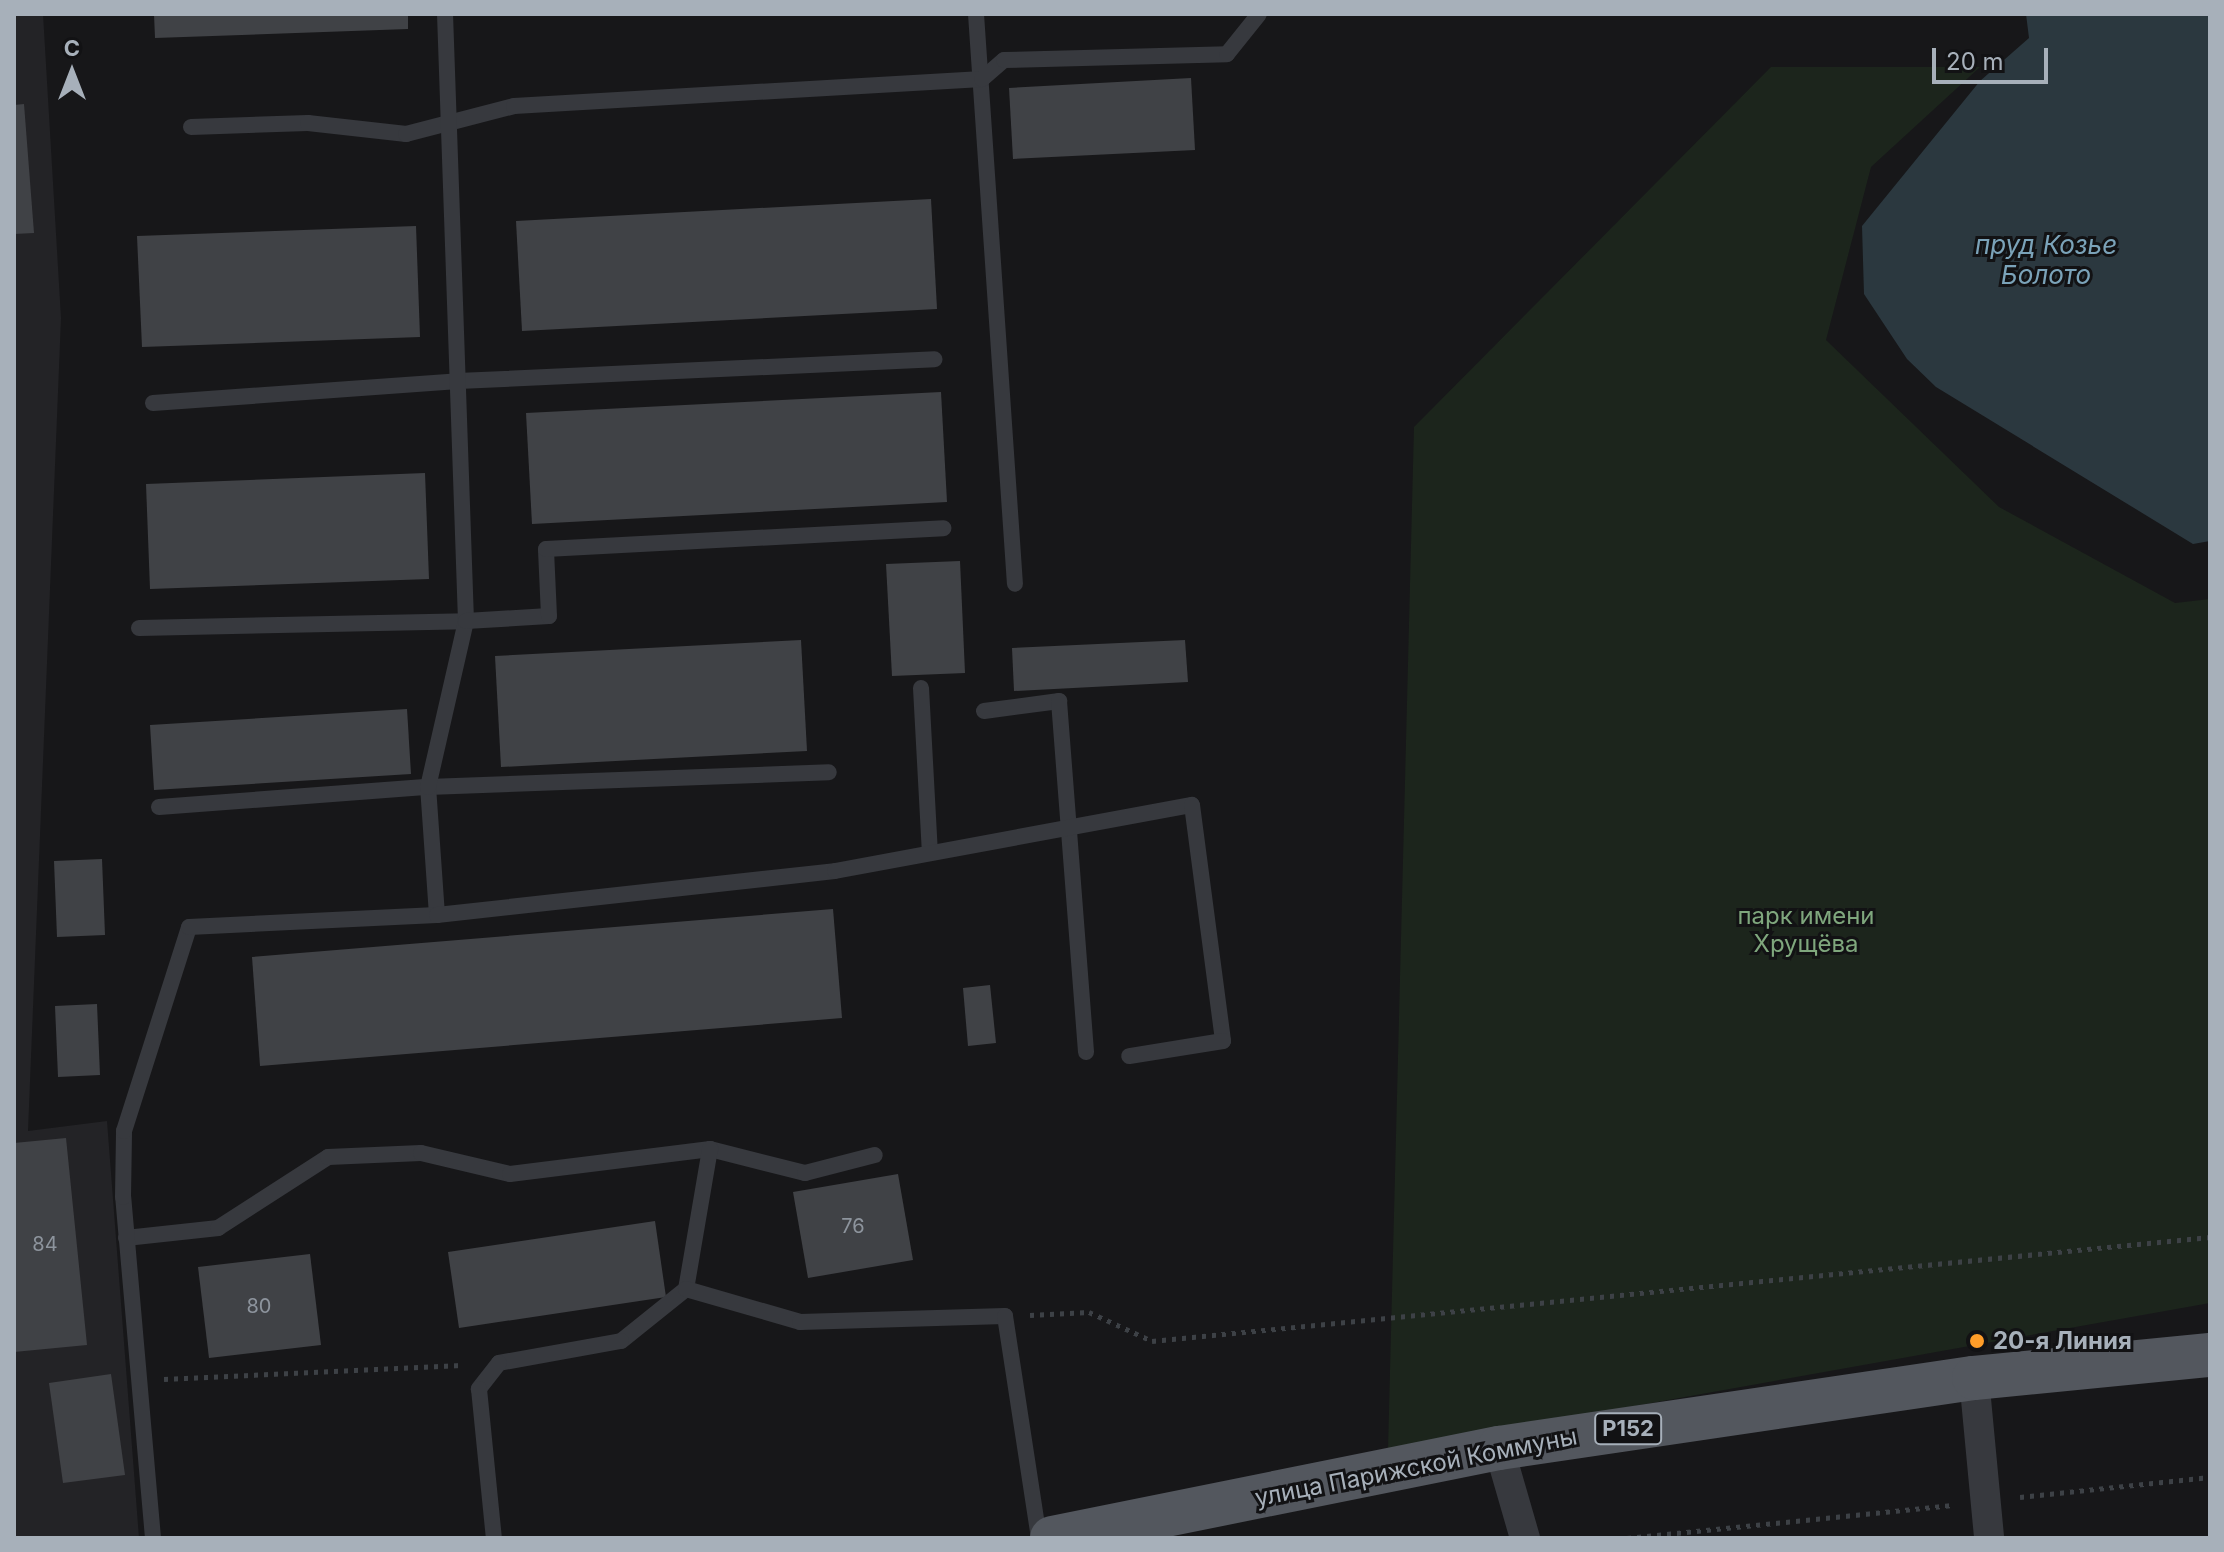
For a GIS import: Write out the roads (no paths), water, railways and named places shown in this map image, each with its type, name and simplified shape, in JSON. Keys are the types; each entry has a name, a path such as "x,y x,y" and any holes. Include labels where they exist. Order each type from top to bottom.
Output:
{"main road":[{"name":"улица Парижской Коммуны","path":"1052,1538 1499,1448 1974,1378 2210,1355"}],"street":[{"path":"1974,1378 1989,1538"},
{"path":"1499,1448 1525,1538"}],"lane":[{"path":"437,915 428,787 466,621 445,14"},
{"path":"976,14 1015,584"},
{"path":"191,127 308,123 406,134 514,106 982,79 1004,60 1227,54 1259,14"},
{"path":"153,403 458,381 934,359"},
{"path":"139,628 466,621 549,616 546,549 943,528"},
{"path":"921,688 930,852"},
{"path":"984,711 1059,701 1064,826 1086,1052"},
{"path":"159,807 428,787 829,772"},
{"path":"153,1538 126,1238 124,1131 189,927 437,915 835,871 1064,826 1192,805 1223,1041 1129,1056"},
{"path":"126,1238 218,1228 328,1157 421,1153 510,1174 710,1149 805,1173 875,1155"},
{"path":"494,1538 479,1389 499,1363 621,1341 686,1289 710,1149"},
{"path":"686,1289 800,1322 1005,1316 1039,1538"}],"water":[{"name":"пруд Козье Болото","path":"2026,14 2210,14 2210,541 2193,544 1936,387 1907,359 1864,294 1862,226 1980,81 2029,38"}],"place":[{"name":"20-я Линия","path":"1977,1341"}],"park label":[{"name":"парк имени Хрущёва","path":"1806,930"}]}
